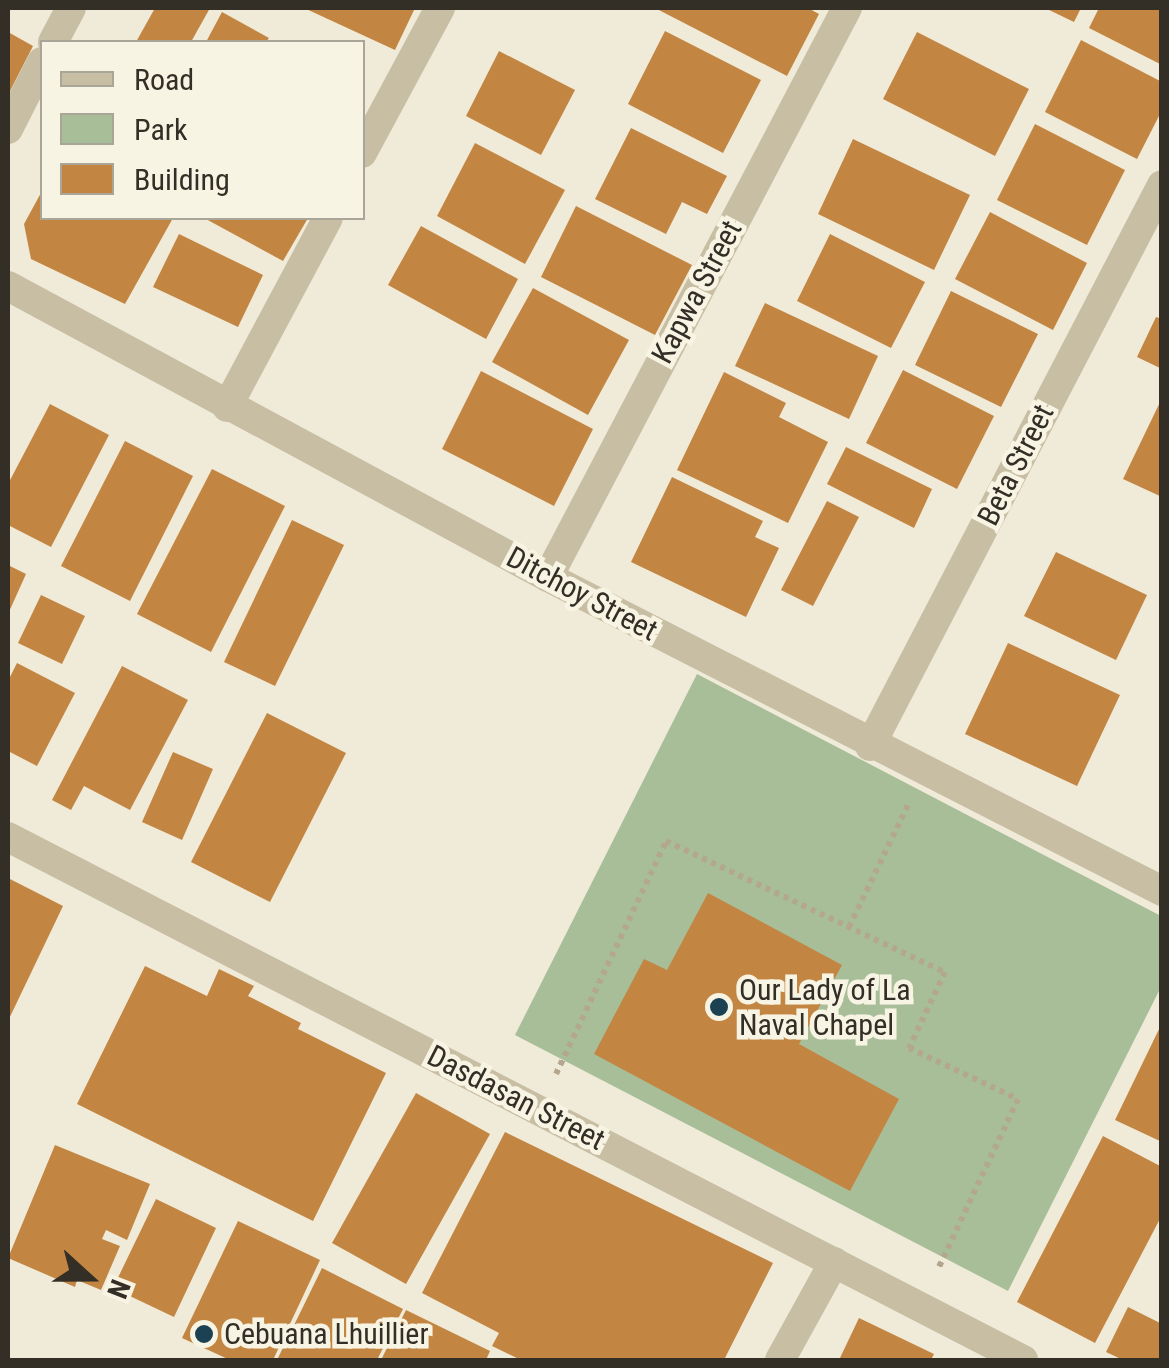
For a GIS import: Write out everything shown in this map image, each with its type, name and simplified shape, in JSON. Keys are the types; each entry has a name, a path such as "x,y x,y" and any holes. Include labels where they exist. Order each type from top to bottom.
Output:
{"street":[{"path":"54,40 71,8"},
{"path":"365,147 440,8"},
{"name":"Kapwa Street","path":"548,577 846,8"},
{"path":"8,129 40,66"},
{"name":"Beta Street","path":"870,746 1162,185"},
{"path":"227,407 327,220"},
{"name":"Ditchoy Street","path":"8,286 227,407 870,746 1162,891"},
{"name":"Dasdasan Street","path":"8,837 1023,1360"},
{"path":"780,1360 834,1262"}],"path":[{"path":"849,927 924,773"},
{"path":"539,1110 666,841 944,972 909,1048 1018,1099 920,1307"}],"green space":[{"path":"697,674 1161,916 1161,987 1008,1291 515,1035"}],"building":[{"path":"155,8 210,8 192,40 137,40"},
{"path":"304,8 415,8 395,50"},
{"path":"655,8 808,8 819,14 787,76"},
{"path":"1045,8 1081,8 1074,22"},
{"path":"1099,8 1162,8 1162,65 1089,28"},
{"path":"222,12 269,38 268,40 207,40"},
{"path":"665,31 761,80 723,153 628,104"},
{"path":"8,32 33,46 8,95"},
{"path":"917,32 1029,89 995,156 883,99"},
{"path":"1081,40 1162,82 1162,110 1137,159 1045,112"},
{"path":"499,51 575,90 541,155 466,116"},
{"path":"1035,124 1125,170 1087,245 997,200"},
{"path":"631,128 727,176 707,214 682,202 666,234 595,199"},
{"path":"853,139 970,195 934,270 818,214"},
{"path":"475,143 565,190 525,264 437,216"},
{"path":"40,195 40,220 172,220 125,304 31,259 24,224"},
{"path":"576,206 692,265 655,335 541,277"},
{"path":"990,212 1087,263 1053,330 955,279"},
{"path":"208,220 307,220 283,261"},
{"path":"421,226 518,279 486,339 388,285"},
{"path":"179,234 263,275 238,327 153,287"},
{"path":"830,234 925,282 891,348 797,301"},
{"path":"533,288 629,340 588,415 492,362"},
{"path":"951,291 1038,334 1001,407 915,365"},
{"path":"765,303 878,356 849,419 735,366"},
{"path":"1156,317 1162,319 1162,369 1137,357"},
{"path":"903,370 994,416 957,489 866,443"},
{"path":"481,371 593,429 554,506 442,449"},
{"path":"724,372 786,403 779,417 828,442 788,523 677,470"},
{"path":"1162,398 1162,497 1123,479"},
{"path":"50,404 109,435 51,547 8,525 8,484"},
{"path":"125,441 193,476 130,601 61,566"},
{"path":"846,447 932,489 914,528 827,484"},
{"path":"212,469 285,506 211,652 137,614"},
{"path":"672,477 763,521 755,537 779,548 746,617 631,562"},
{"path":"827,501 859,517 813,606 781,590"},
{"path":"292,520 344,545 275,686 224,662"},
{"path":"1056,552 1147,595 1116,660 1024,616"},
{"path":"8,565 26,574 8,614"},
{"path":"41,595 85,616 62,664 18,643"},
{"path":"1008,643 1120,695 1077,786 965,734"},
{"path":"17,663 75,693 37,766 8,751 8,681"},
{"path":"122,666 188,700 130,810 84,786 71,810 52,800"},
{"path":"267,713 346,753 270,902 191,862"},
{"path":"173,752 213,769 182,840 142,822"},
{"path":"8,878 63,906 8,1021"},
{"name":"Our Lady of La Naval Chapel","path":"708,893 842,965 799,1044 899,1099 850,1191 594,1054 644,959 667,970"},
{"path":"145,966 207,996 219,969 254,986 248,996 301,1023 298,1029 386,1073 313,1221 77,1104"},
{"path":"1162,1023 1162,1142 1115,1120"},
{"path":"416,1093 490,1134 406,1284 332,1243"},
{"path":"505,1132 773,1263 724,1360 521,1360 492,1346 499,1333 422,1293"},
{"path":"1103,1136 1162,1167 1162,1215 1095,1343 1017,1302"},
{"path":"55,1145 150,1184 127,1240 106,1230 102,1239 120,1246 101,1290 77,1280 75,1287 8,1258"},
{"path":"156,1199 216,1228 174,1317 113,1288"},
{"path":"238,1221 320,1260 273,1360 230,1360 182,1338"},
{"path":"322,1268 403,1309 377,1360 277,1360"},
{"path":"1128,1307 1162,1324 1162,1360 1123,1360 1106,1352"},
{"path":"406,1310 490,1351 486,1360 381,1360"},
{"path":"859,1318 934,1354 931,1360 839,1360"}],"place":[{"name":"Our Lady of La Naval Chapel","path":"719,1007"},
{"name":"Cebuana Lhuillier","path":"204,1334"}]}
